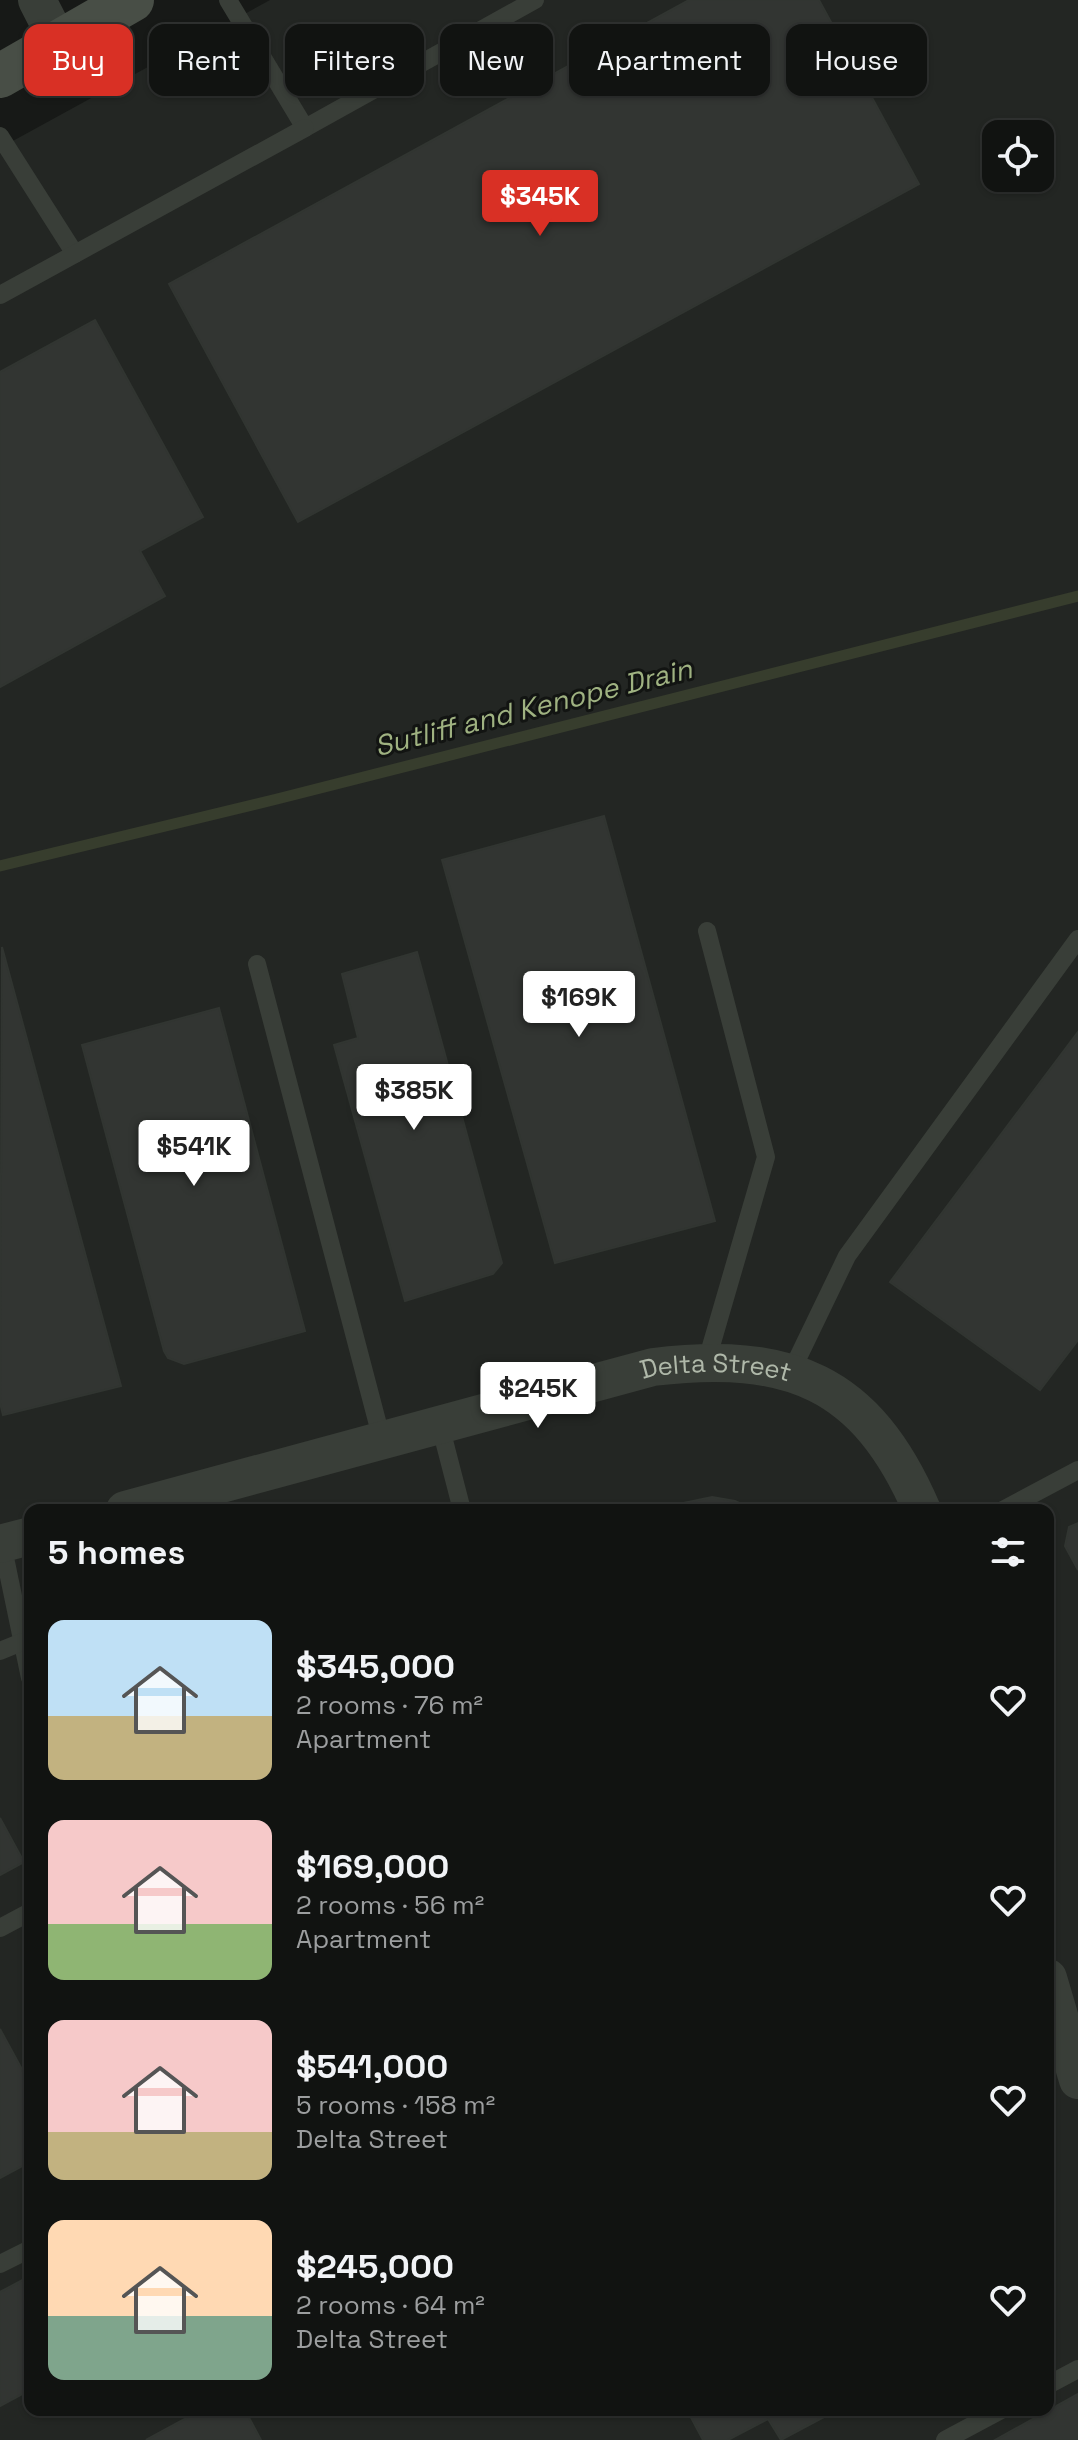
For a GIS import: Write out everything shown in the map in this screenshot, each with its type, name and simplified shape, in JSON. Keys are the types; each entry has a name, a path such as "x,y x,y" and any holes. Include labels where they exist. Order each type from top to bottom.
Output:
{"main road":[{"path":"89,24 124,2"},
{"path":"0,76 24,63"}],"street":[{"path":"37,0 49,24"},
{"name":"Delta Street","path":"147,1504 653,1367 707,1360 760,1364 791,1372 837,1394 865,1416 888,1442 919,1504"},
{"path":"1054,1998 1078,2080"}],"lane":[{"path":"228,0 305,128"},
{"path":"0,295 535,0"},
{"path":"0,136 75,254"},
{"path":"707,931 766,1157 707,1360"},
{"path":"791,1372 847,1256 1078,939"},
{"path":"257,964 382,1440"},
{"path":"440,1425 460,1504"},
{"path":"1014,1504 1078,1470"},
{"path":"11,1541 24,1651"},
{"path":"0,1651 22,1642"},
{"path":"0,1928 24,1915"},
{"path":"0,2264 24,2252"},
{"path":"1054,2382 1078,2369"},
{"path":"945,2440 990,2416"}],"shaded area":[{"path":"270,0 1078,0 1078,2440 0,2440 0,148 95,96 133,96 133,75 149,66 149,96 269,96 269,24 226,24"}],"building":[{"path":"689,0 819,0 832,24 786,24 786,96 871,96 919,184 298,522 169,284 513,96 553,96 553,74 569,66 569,96 770,96 770,24 645,24"},
{"path":"95,320 203,517 140,551 165,596 0,687 0,372"},
{"path":"604,816 715,1221 555,1263 442,860"},
{"path":"2,947 121,1386 3,1415 0,1403"},
{"path":"417,952 502,1263 493,1274 405,1301 334,1045 358,1038 342,974"},
{"path":"219,1008 305,1331 184,1364 168,1358 164,1351 82,1045"},
{"path":"1078,1032 1078,1340 1040,1390 890,1282"},
{"path":"712,1497 741,1504 679,1504"},
{"path":"1078,1523 1078,1570 1065,1546 1069,1527"},
{"path":"0,1818 24,1862 0,1875"},
{"path":"0,2029 24,2073 24,2165 0,2178"},
{"path":"24,2279 24,2393 0,2406 0,2292"},
{"path":"1078,2394 1078,2440 995,2440 1038,2416 1054,2416 1054,2407"},
{"path":"190,2416 248,2416 261,2440 146,2440"},
{"path":"690,2416 826,2416 781,2440 768,2419 728,2440 703,2440"}],"waterway":[{"name":"Sutliff and Kenope Drain","path":"0,866 1078,596"}]}
